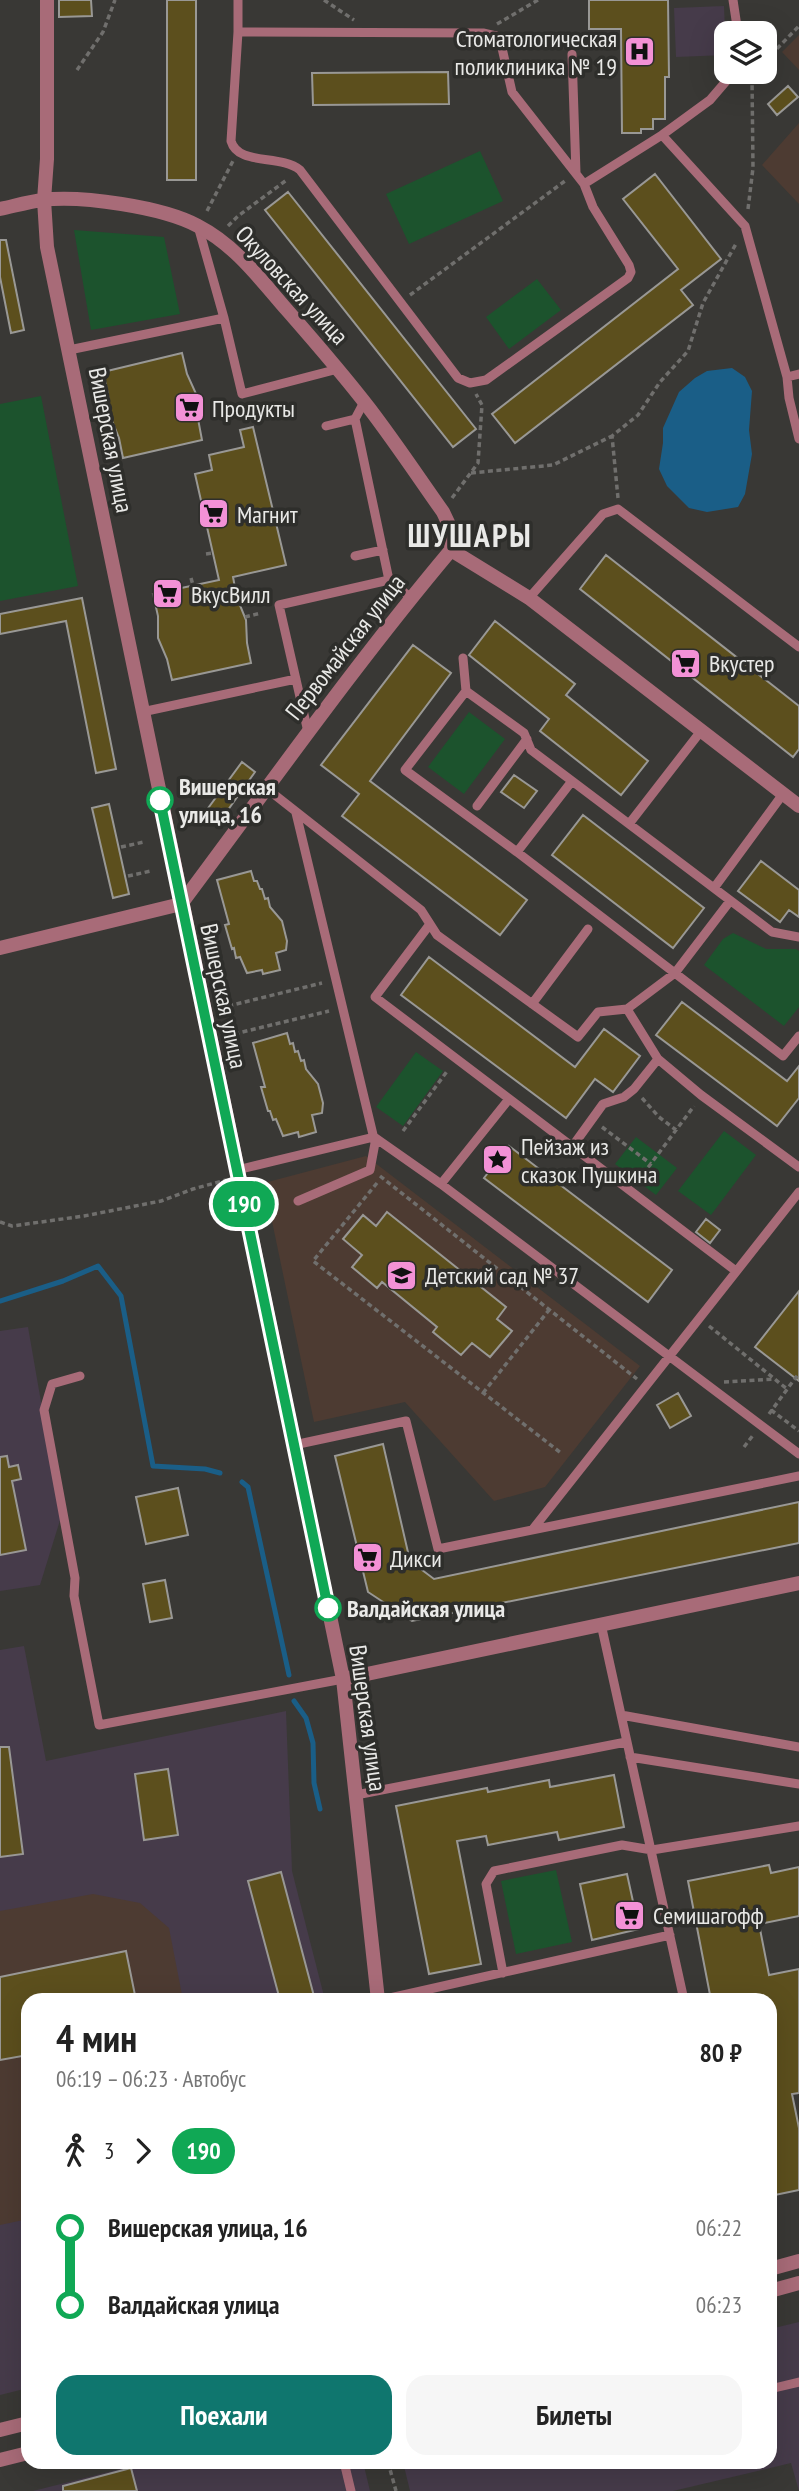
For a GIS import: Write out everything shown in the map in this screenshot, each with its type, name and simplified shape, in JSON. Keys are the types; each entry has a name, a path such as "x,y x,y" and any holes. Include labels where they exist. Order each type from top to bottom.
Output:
{"street":[{"name":"Вишерская улица","path":"47,0 47,159 44,200 47,247 342,1679 378,1993"},
{"name":"Окуловская улица","path":"0,209 44,200 144,208 173,215 221,240 241,257 364,402 443,512 452,531 451,550"},
{"path":"451,550 529,598 799,806"},
{"name":"Первомайская улица","path":"181,904 308,732 451,550"},
{"path":"0,948 181,904"},
{"path":"342,1679 799,1583"},
{"path":"777,2267 799,2261"},
{"path":"777,2289 799,2283"},
{"path":"0,2430 21,2425"},
{"path":"0,2460 21,2455"}],"lane":[{"path":"238,0 231,141 238,153 284,161 300,170 458,378 470,383 486,380 628,278 631,272 629,265 593,207 584,184 512,92 502,48 496,36 483,33 238,32"},
{"path":"733,0 736,21"},
{"path":"572,54 576,173"},
{"path":"584,184 662,135 710,100 724,84"},
{"path":"662,135 745,226 787,377 799,439"},
{"path":"198,226 242,394 338,369"},
{"path":"69,351 224,318"},
{"path":"787,377 799,374"},
{"path":"364,402 355,419 389,580 411,598"},
{"path":"327,426 355,419"},
{"path":"529,598 603,514 618,509 799,648"},
{"path":"355,556 383,550"},
{"path":"308,732 279,605 389,580"},
{"path":"463,658 466,691 405,770 517,852 783,1056 799,1035"},
{"path":"142,712 296,679"},
{"path":"466,691 524,733 531,750 730,901 772,932 799,937"},
{"path":"629,824 701,732"},
{"path":"477,806 527,739"},
{"path":"517,852 572,781"},
{"path":"266,788 421,910 438,935 579,1037 598,1012 627,1009 676,973 730,901"},
{"path":"714,888 783,794"},
{"path":"296,813 374,1137 370,1170 298,1201"},
{"path":"430,925 374,997 736,1271"},
{"path":"532,1004 588,929"},
{"path":"627,1009 658,1059 701,1096 799,1167"},
{"path":"572,1147 603,1104 624,1097 634,1089 658,1059"},
{"path":"441,1184 509,1099"},
{"path":"238,1174 374,1137"},
{"path":"374,1137 441,1184 799,1454"},
{"path":"533,1529 799,1192"},
{"path":"80,1376 52,1384 44,1410 75,1577 74,1596 99,1725 342,1679"},
{"path":"294,1445 406,1421 438,1549 799,1476"},
{"path":"601,1624 682,1993"},
{"path":"621,1715 799,1747"},
{"path":"356,1795 626,1742"},
{"path":"630,1757 799,1784"},
{"path":"503,1973 486,1884 494,1871 622,1845 652,1850 799,1826"},
{"path":"411,1993 670,1935"},
{"path":"777,2387 799,2382"},
{"path":"346,2469 351,2491"}],"path":[{"path":"78,70 103,32 115,0"},
{"path":"324,0 375,34"},
{"path":"483,33 538,0"},
{"path":"777,49 799,26"},
{"path":"471,473 554,465 612,436 638,415 660,382 688,351 703,303 745,226 754,168 752,84"},
{"path":"207,211 238,153"},
{"path":"228,227 238,216 296,172"},
{"path":"400,302 576,173"},
{"path":"443,512 478,464 482,405 470,383"},
{"path":"612,436 617,490"},
{"path":"206,555 213,553"},
{"path":"191,578 194,589"},
{"path":"245,617 261,613"},
{"path":"121,847 144,842"},
{"path":"128,876 151,871"},
{"path":"220,1008 322,983"},
{"path":"226,1036 329,1011"},
{"path":"403,1131 448,1070"},
{"path":"636,1091 659,1117 676,1130"},
{"path":"633,1189 688,1113"},
{"path":"595,1122 651,1164"},
{"path":"378,1165 380,1178 640,1382"},
{"path":"0,1222 12,1226 102,1213 161,1201 238,1174"},
{"path":"380,1178 313,1261 561,1453"},
{"path":"483,1393 549,1310"},
{"path":"699,1318 787,1389"},
{"path":"744,1447 799,1373"},
{"path":"704,1384 775,1379"},
{"path":"771,1410 799,1431"},
{"path":"390,2469 396,2491"}],"shaded area":[{"path":"724,6 725,21 714,21 714,55 676,57 674,8"},
{"path":"799,35 799,70 782,52"},
{"path":"799,123 799,204 762,165"},
{"name":"Детский сад № 37","path":"366,1156 640,1366 545,1487 494,1501 405,1402 314,1422 264,1183"},
{"path":"28,1327 61,1517 40,1585 0,1591 0,1331"},
{"path":"24,1646 46,1761 286,1711 292,1871 323,1993 21,1993 21,2390 0,2395 0,1650"},
{"path":"93,1894 140,1903 169,1928 182,1993 21,1993 21,2220 0,2225 0,1911"},
{"path":"799,2322 799,2491 791,2463 777,2466 777,2327"},
{"path":"120,2469 365,2469 370,2491 33,2491"},
{"path":"405,2469 766,2469 673,2491 410,2491"}],"green space":[{"path":"480,151 503,201 409,244 386,194"},
{"path":"74,230 164,237 180,314 91,330"},
{"path":"537,279 561,310 509,349 486,317"},
{"path":"41,396 78,586 0,601 0,404"},
{"path":"469,712 505,739 464,794 428,767"},
{"path":"733,933 766,949 799,951 799,1007 784,1026 704,965 723,939"},
{"path":"416,1052 443,1071 403,1126 376,1107"},
{"path":"724,1131 756,1155 711,1215 678,1191"},
{"path":"636,1137 677,1168 656,1195 615,1164"},
{"path":"556,1870 572,1942 516,1954 501,1881"}],"water":[{"path":"732,368 745,377 752,391 749,430 752,454 745,494 738,507 707,512 689,508 667,486 659,469 663,428 679,392 695,378 707,371"}],"building":[{"path":"59,0 91,0 92,16 59,17"},
{"path":"167,0 196,0 196,180 167,180"},
{"path":"589,0 668,0 669,77 665,77 665,119 653,119 653,129 641,129 641,133 622,133 621,29 589,29"},
{"path":"448,72 449,104 313,105 312,73"},
{"path":"788,86 798,97 777,115 768,104"},
{"path":"655,174 721,259 681,290 693,305 515,443 492,414 678,269 623,199"},
{"path":"288,192 476,429 453,447 265,210"},
{"path":"0,240 6,240 24,330 11,333 0,277"},
{"path":"182,353 187,374 197,396 202,440 123,458 110,416 103,372"},
{"path":"253,427 286,565 233,577 237,598 246,620 251,663 172,680 158,638 158,616 153,594 219,580 195,474 212,470 209,455 244,447 240,430"},
{"path":"606,555 799,706 799,749 793,757 580,589"},
{"path":"82,598 116,769 96,773 66,621 0,634 0,614"},
{"path":"495,621 575,684 566,695 648,761 621,795 540,731 549,719 469,655"},
{"path":"413,645 451,673 370,781 527,900 500,935 342,816 359,794 321,765"},
{"path":"242,762 255,772 220,821 206,811"},
{"path":"514,775 537,791 524,808 501,792"},
{"path":"109,804 129,894 113,898 92,808"},
{"path":"583,815 704,908 673,948 552,855"},
{"path":"761,861 799,890 799,917 789,910 780,922 738,891"},
{"path":"251,871 265,899 268,898 270,907 282,921 287,941 286,950 276,953 280,970 263,974 262,970 247,973 240,957 236,958 225,925 229,924 217,880"},
{"path":"429,957 575,1067 604,1029 640,1056 613,1092 595,1079 566,1118 401,995"},
{"path":"682,1002 787,1081 799,1066 799,1098 777,1126 656,1035"},
{"path":"287,1033 290,1044 293,1043 295,1052 298,1051 301,1061 304,1060 306,1069 318,1084 323,1103 322,1113 312,1115 316,1132 299,1137 298,1132 283,1136 276,1119 273,1120 268,1111 261,1087 265,1087 253,1043"},
{"path":"509,1146 672,1270 648,1302 484,1178"},
{"path":"387,1212 506,1307 497,1319 512,1331 490,1357 472,1343 461,1355 433,1332 437,1327 382,1282 377,1288 352,1267 362,1255 343,1239 363,1215 376,1226"},
{"path":"706,1219 720,1230 710,1243 696,1232"},
{"path":"799,1291 799,1381 755,1347"},
{"path":"678,1393 691,1416 670,1428 657,1405"},
{"path":"383,1444 410,1561 434,1579 799,1502 799,1543 412,1621 368,1592 335,1456"},
{"path":"7,1456 9,1467 18,1465 21,1479 12,1481 26,1550 0,1555 0,1457"},
{"path":"178,1488 188,1535 146,1544 136,1497"},
{"path":"165,1580 172,1618 150,1622 143,1584"},
{"path":"0,1747 9,1747 23,1854 0,1857"},
{"path":"168,1769 178,1835 144,1840 135,1774"},
{"path":"614,1775 624,1827 559,1840 557,1832 488,1845 486,1836 457,1841 481,1964 429,1974 396,1806 487,1788 488,1792 549,1780 550,1787"},
{"path":"769,1865 771,1873 799,1867 799,1916 759,1924 769,1975 799,1969 799,2093 792,2094 799,2128 799,2190 777,2195 777,1993 710,1993 688,1881"},
{"path":"281,1872 313,1993 278,1993 248,1881"},
{"path":"627,1874 639,1929 592,1940 580,1884"},
{"path":"126,1951 135,1993 21,1993 21,2056 0,2060 0,1977"},
{"path":"131,2469 137,2491 63,2491 63,2486"}],"waterway":[{"path":"0,1301 63,1281 98,1266 121,1296 153,1466 205,1469 220,1473"},
{"path":"242,1482 248,1487 289,1675"},
{"path":"294,1701 306,1718 313,1743 314,1783 320,1809"}],"bus line":[{"name":"190","path":"160,800 328,1608"}],"place":[{"name":"Стоматологическая поликлиника № 19","path":"640,52"},
{"name":"Продукты","path":"189,408"},
{"name":"Магнит","path":"214,514"},
{"name":"ВкусВилл","path":"168,594"},
{"name":"Вкустер","path":"686,663"},
{"name":"Вишерская улица, 16","path":"160,800"},
{"name":"Пейзаж из сказок Пушкина","path":"498,1160"},
{"name":"Детский сад № 37","path":"402,1275"},
{"name":"Дикси","path":"367,1558"},
{"name":"Валдайская улица","path":"328,1608"},
{"name":"Семишагофф","path":"630,1915"}],"district":[{"name":"ШУШАРЫ","path":"470,535"}]}
